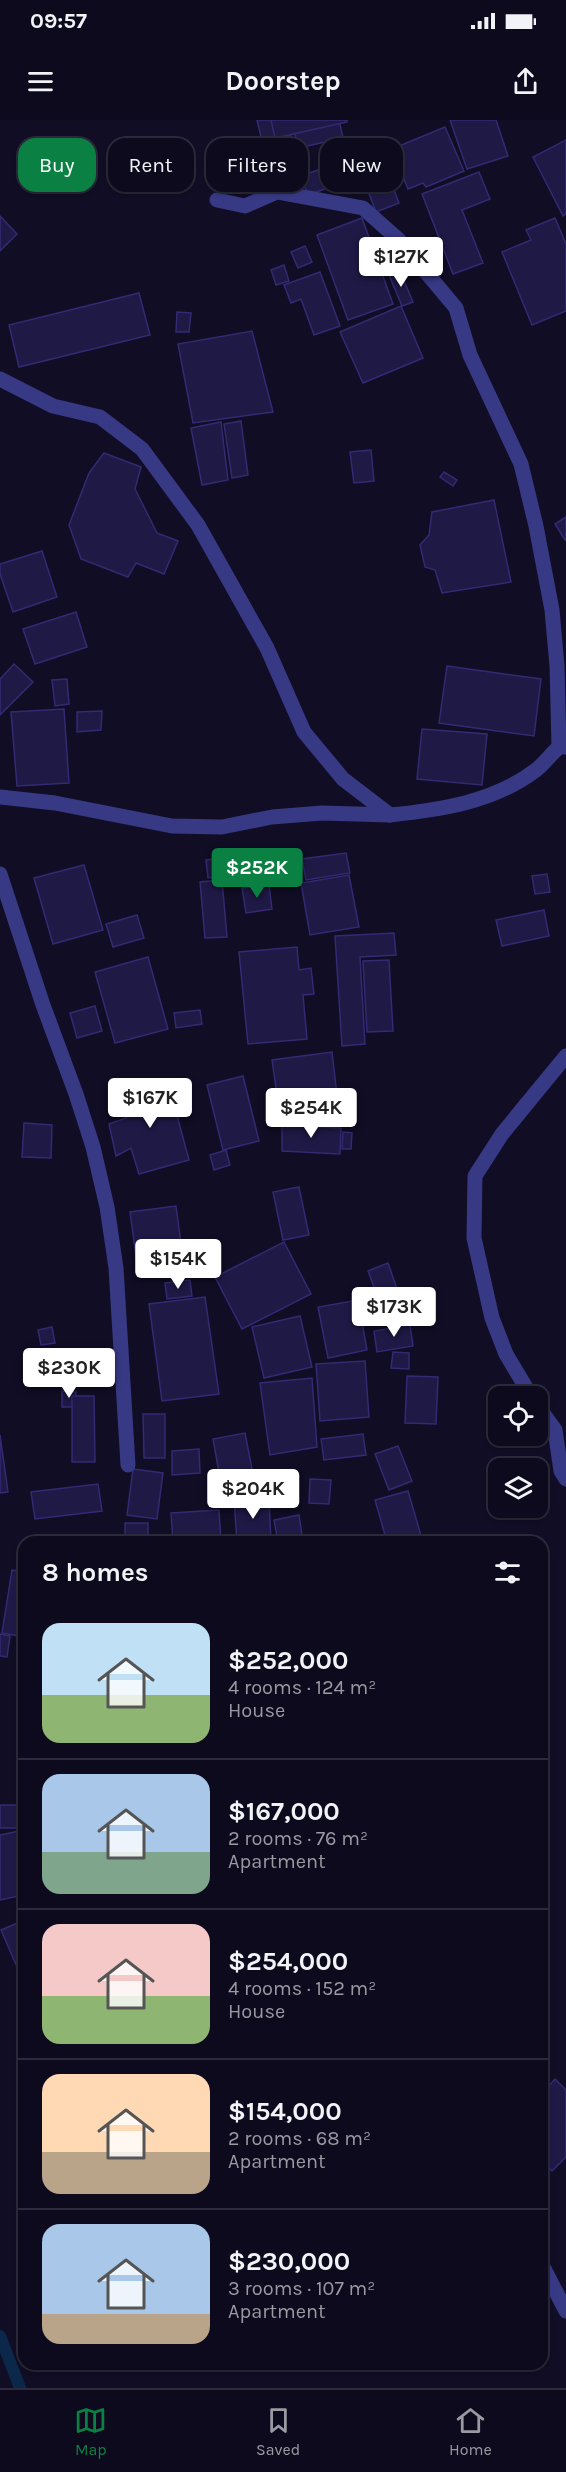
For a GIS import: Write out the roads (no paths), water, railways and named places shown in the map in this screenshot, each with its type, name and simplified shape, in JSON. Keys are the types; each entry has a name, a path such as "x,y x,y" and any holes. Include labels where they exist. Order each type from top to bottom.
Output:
{"street":[{"path":"0,797 55,803 172,826 222,827 272,817 322,813 390,815 439,810 495,793 536,770 562,747 552,610 536,526 521,464 470,355 456,308 399,240 363,208 277,192 245,207 217,200"},
{"path":"0,379 53,406 100,417 142,449 198,525 267,648 304,732 344,779 390,815"},
{"path":"0,874 43,1005 76,1094 93,1147 104,1197 116,1268 128,1465"},
{"path":"525,1386 506,1354 492,1318 474,1238 475,1176 502,1134 566,1056"},
{"path":"548,1420 555,1430 561,1471 566,1479"},
{"path":"548,2276 566,2311"}],"waterway":[{"path":"0,2336 20,2388"}]}
